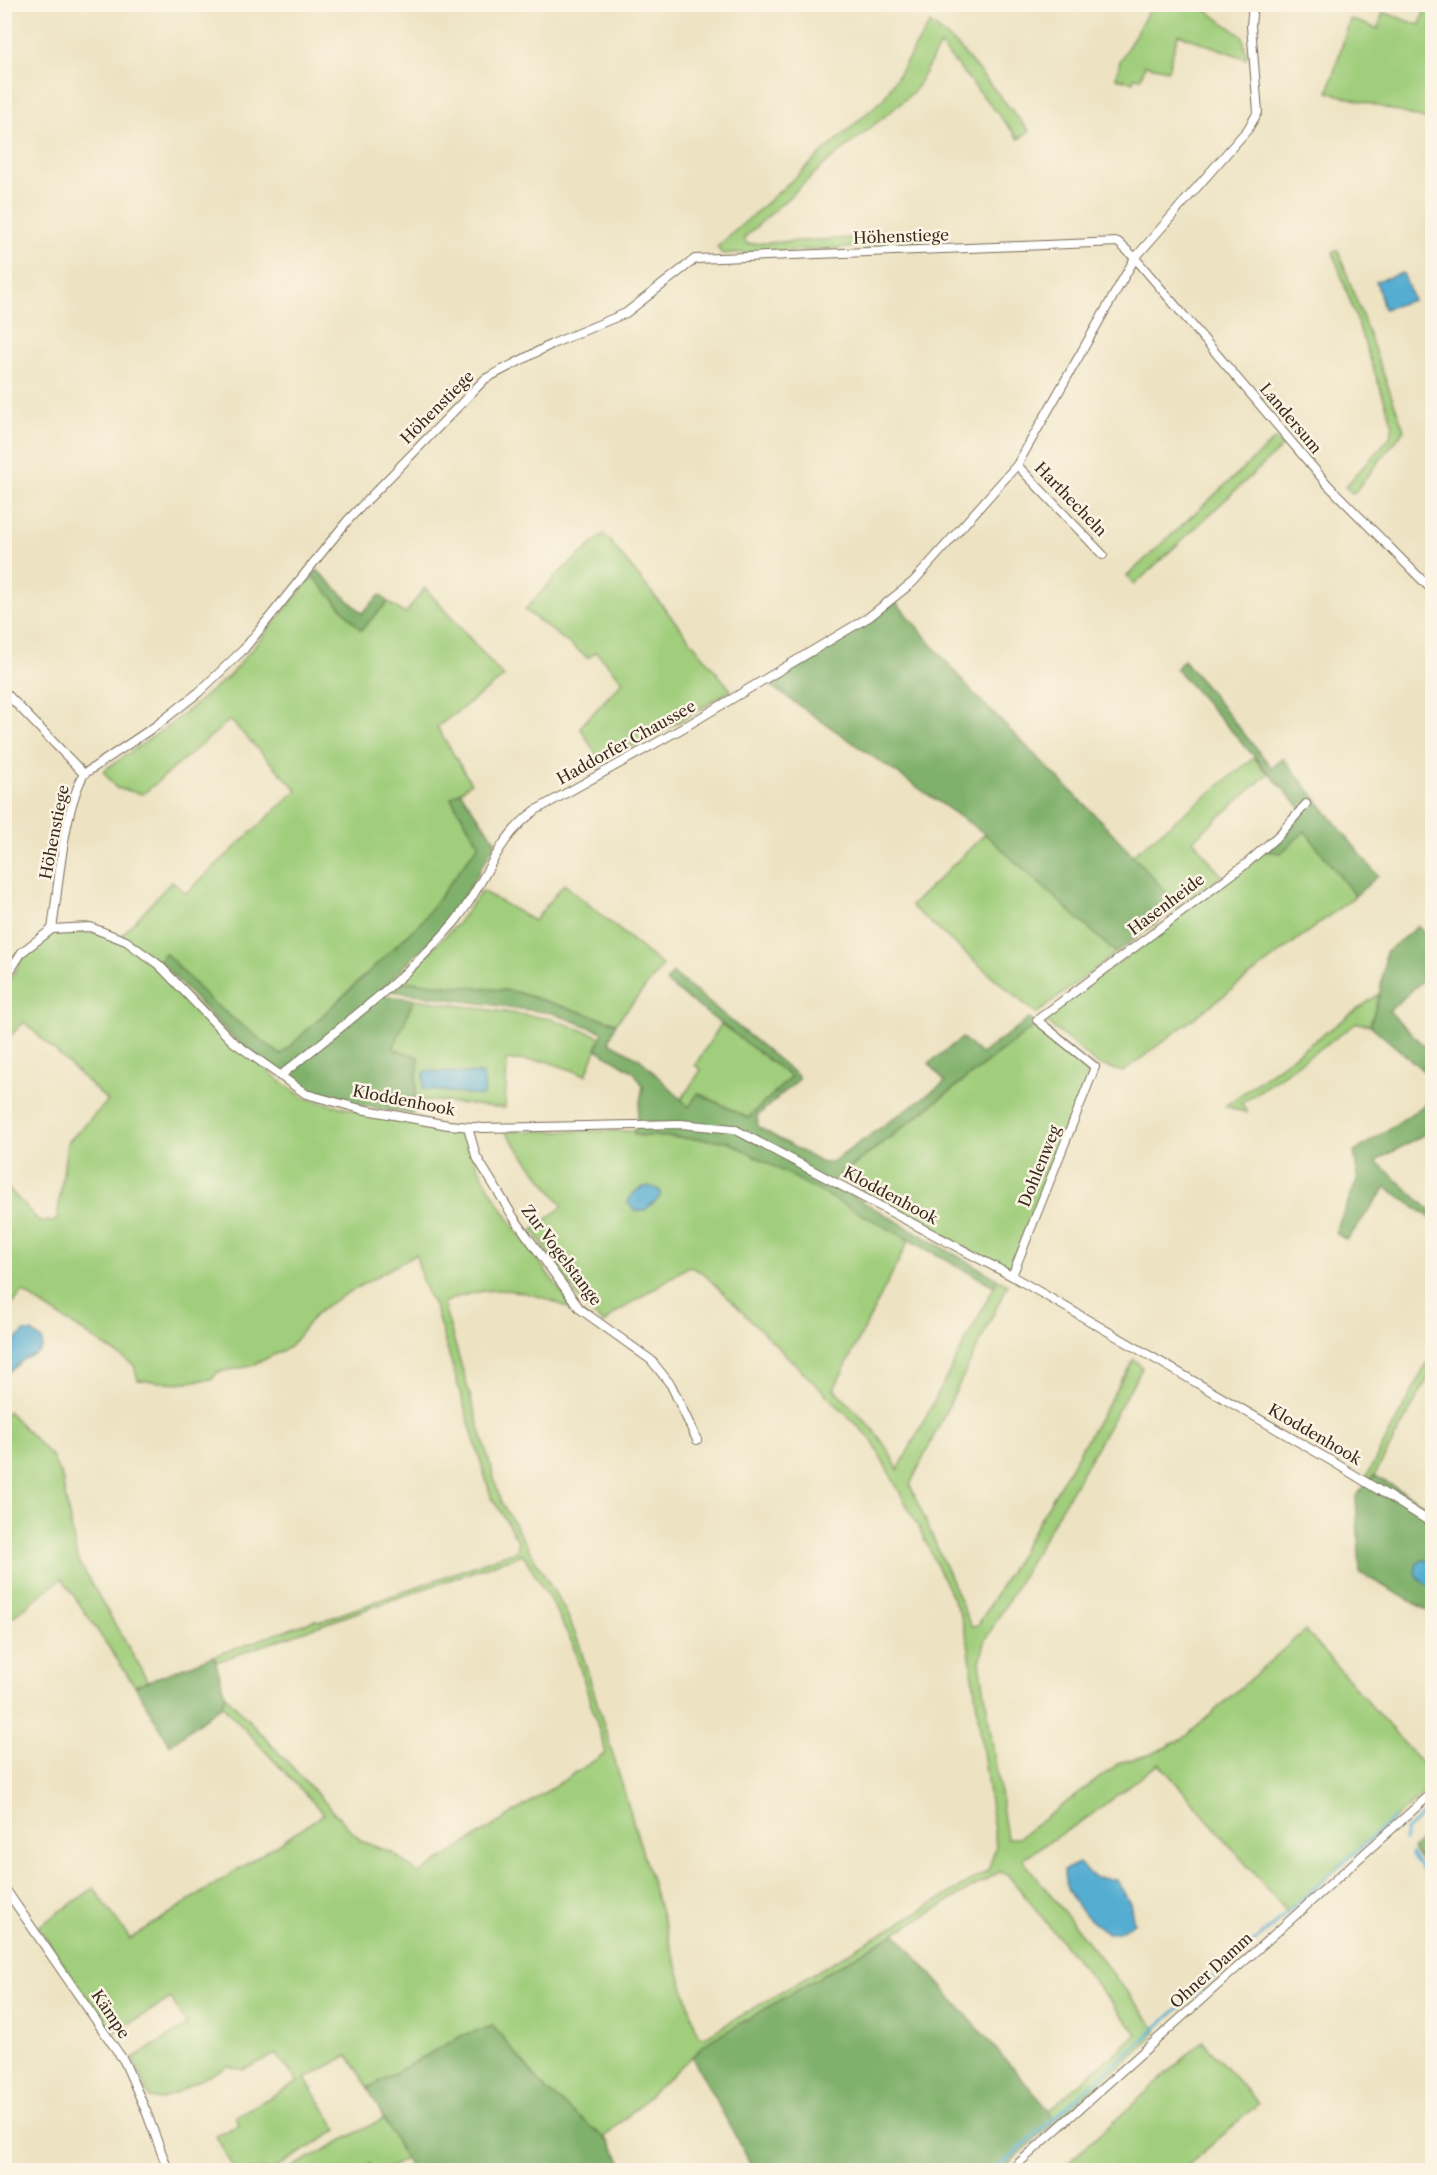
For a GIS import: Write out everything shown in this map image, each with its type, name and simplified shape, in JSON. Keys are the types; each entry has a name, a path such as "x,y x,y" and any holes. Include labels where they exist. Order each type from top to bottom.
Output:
{"street":[{"path":"1017,465 1135,258 1248,129 1258,112 1251,26 1253,4"},
{"name":"Höhenstiege","path":"52,929 70,818 77,787 84,774 158,725 206,686 244,650 348,520 484,379 552,344 626,313 695,259 1118,242 1135,258"},
{"name":"Landersum","path":"1135,258 1328,485 1432,590"},
{"name":"Harthecheln","path":"1017,465 1103,555"},
{"name":"Haddorfer Chaussee","path":"280,1076 384,992 453,924 476,890 503,840 517,824 536,810 683,728 869,617 913,582 1017,465"},
{"path":"4,691 84,774"},
{"name":"Hasenheide","path":"1095,1066 1037,1020 1246,864 1280,834 1306,804"},
{"name":"Kloddenhook","path":"52,929 90,927 126,940 159,965 232,1041 306,1094 361,1109 468,1127 681,1124 734,1129 1012,1276 1335,1463 1432,1523"},
{"path":"4,980 22,952 52,929"},
{"name":"Dohlenweg","path":"1012,1276 1095,1066"},
{"name":"Zur Vogelstange","path":"468,1127 476,1156 514,1218 580,1309 651,1360 670,1385 697,1440"},
{"name":"Ohner Damm","path":"1011,2170 1432,1792"},
{"name":"Kämpe","path":"4,1887 124,2061 168,2170"}],"green space":[{"path":"1152,5 1199,5 1243,37 1247,59 1178,34 1168,70 1145,65 1141,78 1134,77 1133,82 1116,78 1120,61"},
{"path":"1426,5 1432,5 1432,121 1328,92 1350,19 1378,29 1383,12 1420,25"},
{"path":"930,23 957,45 1029,131 1019,139 940,45 915,90 824,165 744,238 747,244 904,235 913,231 924,244 722,254 717,247 884,98"},
{"path":"1338,250 1404,430 1353,494 1345,487 1390,437 1393,425 1333,252"},
{"path":"1275,439 1283,446 1134,585 1127,576"},
{"path":"604,534 731,690 682,720 601,763 580,727 623,681 596,652 588,658 525,610 557,575"},
{"path":"317,570 362,613 380,595 388,602 361,630 313,576"},
{"path":"313,576 361,630 388,602 405,614 425,588 504,677 437,727 471,783 451,799 479,844 422,921 281,1055 213,1003 165,954 159,961 122,935 172,881 186,893 297,790 230,720 143,794 116,788 103,771 171,724 230,675"},
{"path":"896,602 972,692 1105,825 1179,906 1116,953 985,834 768,684"},
{"path":"1184,660 1272,768 1283,758 1378,876 1355,896 1305,831 1281,853 1265,851 1304,812 1176,669"},
{"path":"1254,758 1268,774 1193,840 1222,876 1179,906 1132,855"},
{"path":"460,791 496,842 451,920 380,991 385,996 414,999 393,1049 419,1057 413,1114 330,1099 286,1077 228,1031 159,961 165,953 213,1003 281,1055 422,921 479,844 451,798"},
{"path":"1305,831 1355,896 1123,1072 1097,1064 1043,1019 1265,851 1281,853"},
{"path":"985,834 1116,953 1036,1014 911,906"},
{"path":"564,884 663,966 616,1023 513,991 400,981 456,925 482,891 534,921"},
{"path":"1418,926 1432,943 1432,972 1389,1011 1432,1054 1432,1078 1370,1025 1380,993 1386,952"},
{"path":"89,930 125,945 155,967 279,1080 305,1098 357,1111 465,1131 483,1177 497,1200 575,1311 542,1297 510,1290 477,1292 443,1303 501,1502 566,1612 579,1643 698,2035 705,2037 988,1871 996,1846 968,1642 961,1616 920,1530 871,1439 703,1273 689,1266 611,1316 604,1324 583,1305 533,1230 563,1206 505,1131 635,1131 634,1135 727,1141 910,1238 834,1389 878,1436 898,1470 998,1279 1008,1284 910,1485 971,1626 978,1625 1134,1359 1142,1368 986,1639 980,1662 1007,1838 1018,1838 1121,1762 1152,1754 1184,1738 1305,1630 1431,1774 1432,1786 1287,1912 1159,1763 1087,1818 1022,1859 1157,2030 1147,2043 1052,2125 1049,2110 1137,2034 1007,1874 999,1872 705,2044 604,2138 547,2091 492,2026 461,2036 368,2088 348,2055 305,2079 338,2130 272,2170 234,2170 216,2136 239,2125 236,2116 298,2082 276,2054 243,2070 228,2066 161,2100 150,2098 133,2058 187,2026 171,1998 112,2034 38,1927 94,1888 130,1939 324,1814 222,1705 225,1695 361,1841 393,1853 419,1874 606,1753 573,1645 552,1603 523,1554 216,1662 214,1656 315,1620 322,1621 518,1550 518,1541 491,1496 435,1308 423,1284 416,1254 330,1303 315,1315 290,1347 251,1366 218,1372 212,1379 175,1383 138,1380 134,1365 23,1292 5,1313 5,1185 38,1220 53,1222 57,1219 67,1143 108,1101 24,1022 5,1041 4,989 23,958 54,932"},
{"path":"673,973 798,1076 798,1080 757,1116 758,1127 822,1163 832,1162 945,1082 929,1063 962,1038 981,1054 1029,1019 1037,1024 830,1183 998,1279 994,1286 727,1141 634,1135 643,1086 634,1072 596,1049 603,1032 552,1013 391,991 400,981 513,991 616,1023 609,1042 640,1059 689,1107 698,1093 748,1118 791,1077 666,982"},
{"path":"1380,993 1370,1025 1357,1023 1242,1103 1247,1113 1225,1106"},
{"path":"414,999 552,1019 601,1037 586,1075 546,1061 507,1060 505,1108 415,1099 419,1057 393,1049"},
{"path":"721,1024 791,1077 748,1118 699,1093 689,1108 681,1100 701,1070 695,1065"},
{"path":"1037,1024 1091,1069 1010,1272 838,1178"},
{"path":"1432,1100 1432,1130 1376,1161 1432,1212 1432,1219 1386,1187 1347,1240 1335,1233 1358,1178 1354,1152"},
{"path":"1432,1354 1432,1374 1371,1482 1365,1479"},
{"path":"8,1411 52,1457 62,1478 77,1559 148,1681 135,1686 62,1578 5,1623 4,1415"},
{"path":"1374,1475 1432,1509 1432,1613 1360,1573 1356,1496"},
{"path":"214,1656 225,1695 222,1705 170,1745 135,1686"},
{"path":"1432,1830 1432,1874 1412,1849"},
{"path":"895,1933 1049,2110 1052,2125 1001,2170 754,2170 692,2057 705,2044"},
{"path":"493,2026 547,2091 610,2142 626,2170 411,2170 368,2088 461,2036"},
{"path":"1203,2041 1258,2104 1183,2170 1060,2170"},
{"path":"384,2118 405,2159 385,2170 375,2170 370,2164 361,2170 287,2170"}],"water":[{"path":"1403,273 1413,300 1384,309 1376,281"},
{"path":"424,1072 483,1074 485,1092 482,1096 423,1089"},
{"path":"648,1186 660,1190 660,1197 645,1210 635,1211 628,1203 629,1199 635,1192"},
{"path":"24,1332 32,1332 42,1340 40,1351 7,1372 5,1349"},
{"path":"1424,1560 1432,1563 1432,1587 1415,1574 1417,1562"},
{"path":"1079,1863 1095,1878 1116,1879 1130,1903 1134,1923 1119,1932 1108,1933 1078,1907 1068,1889 1064,1870"}],"waterway":[{"path":"1405,1841 1405,1831 1432,1807"},
{"path":"995,2170 1394,1818"},
{"path":"1411,1854 1432,1881"}]}
